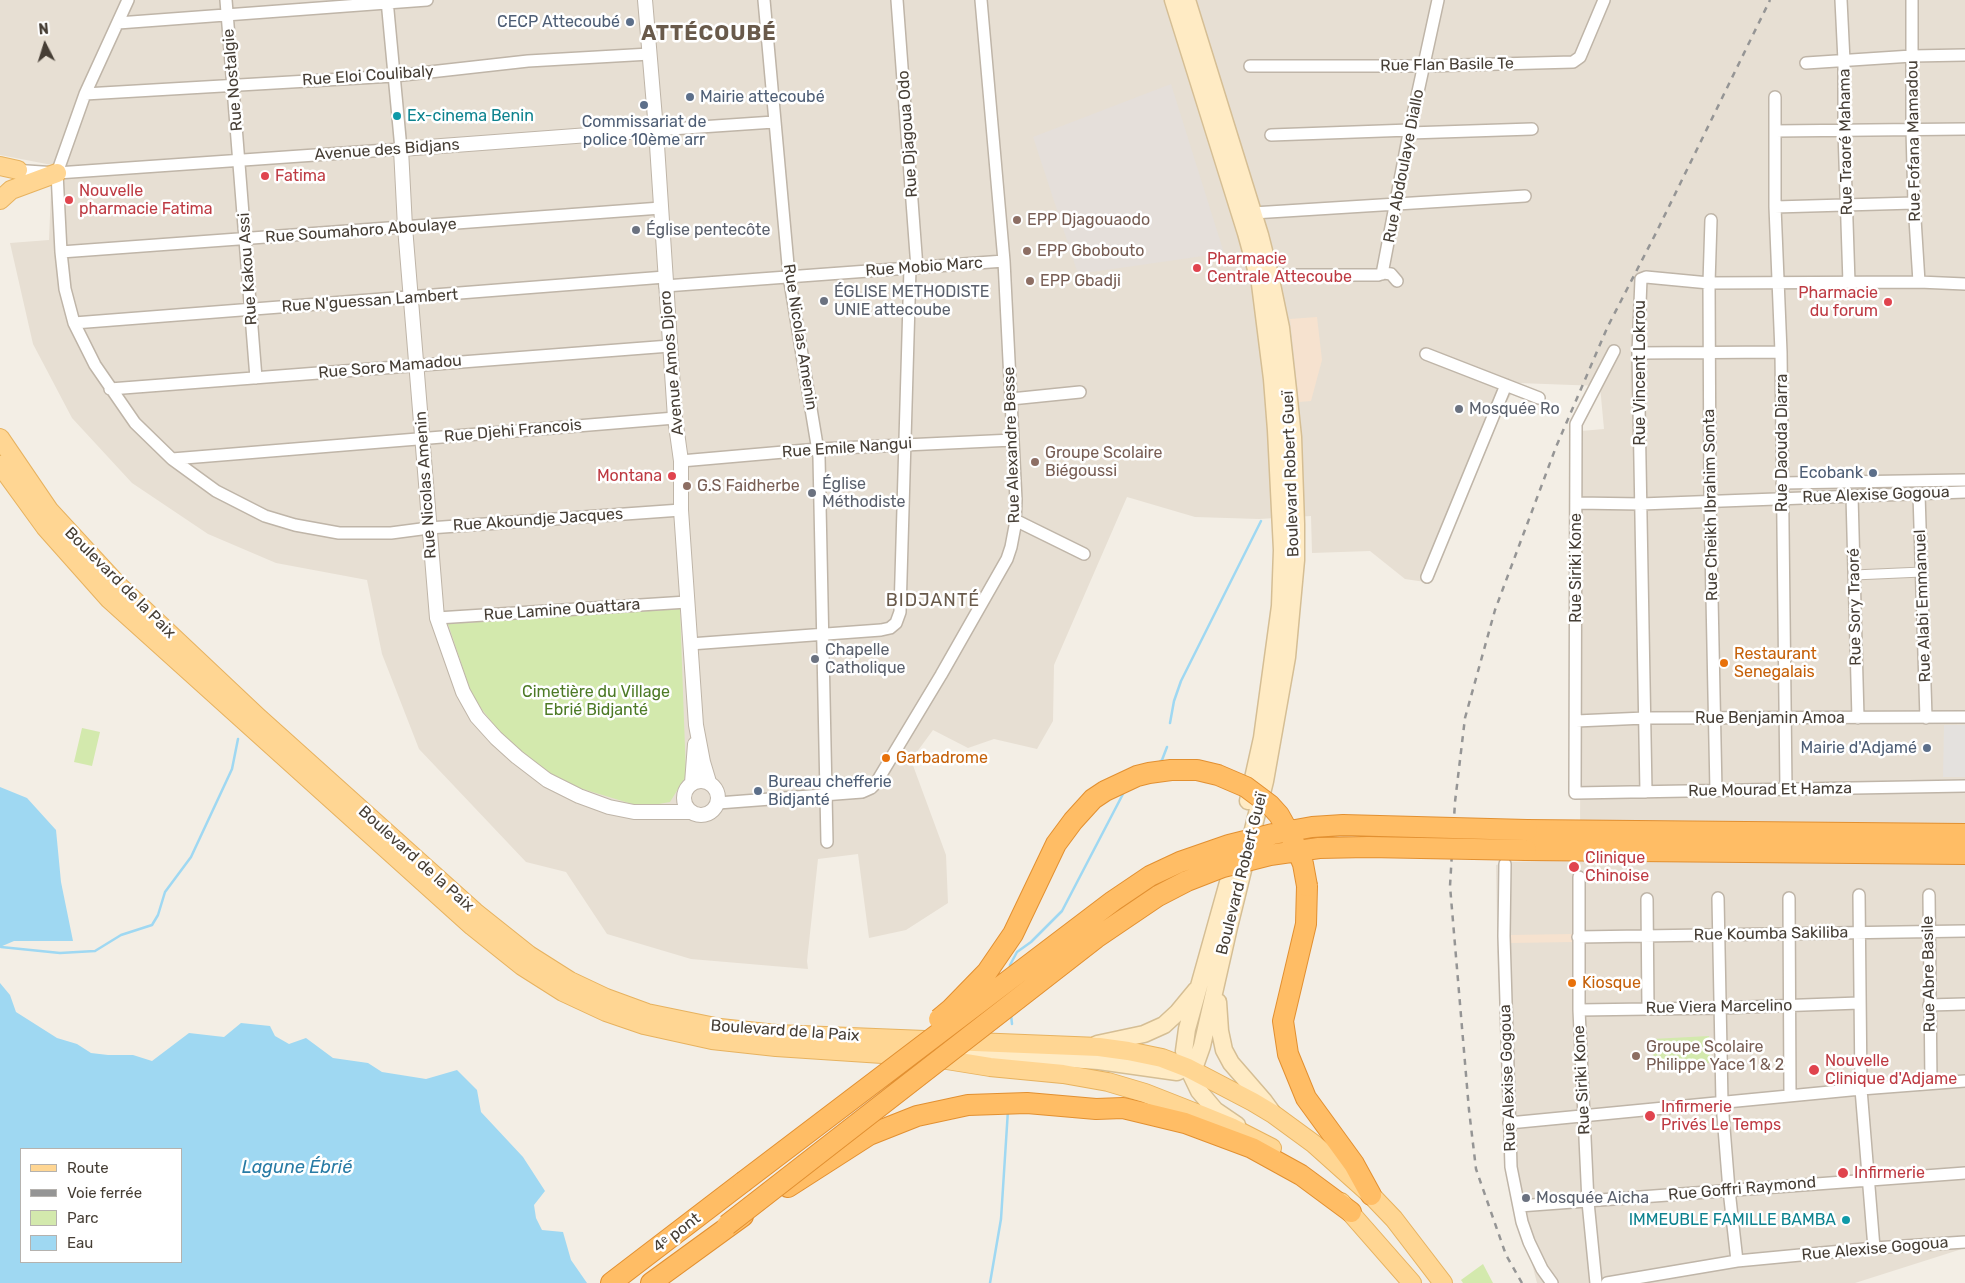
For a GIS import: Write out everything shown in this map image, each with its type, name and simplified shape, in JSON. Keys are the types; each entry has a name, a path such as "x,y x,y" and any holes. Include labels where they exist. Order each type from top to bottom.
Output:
{"highway":[{"path":"743,1182 951,1009 987,972 1013,934 1056,844 1082,810 1104,791 1149,772 1172,770 1208,772 1231,780 1257,795 1278,815 1293,840 1302,864 1307,886 1306,924 1283,1021 1288,1054 1306,1098 1354,1164 1372,1195"},
{"path":"743,1182 1113,901 1150,876 1180,862 1229,845 1312,827 1343,825 1526,840 1965,854"},
{"path":"727,1225 1096,938 1158,896 1187,881 1223,867 1270,855 1319,848 1526,840 1965,834"},
{"path":"727,1225 869,1135 917,1116 968,1105 996,1103 1027,1103 1096,1109 1123,1108 1184,1123 1252,1148 1301,1175 1351,1212"},
{"name":"4ᵉ pont","path":"611,1283 743,1182"},
{"name":"4ᵉ pont","path":"651,1283 727,1225"}],"main road":[{"name":"Boulevard Robert Gueï","path":"1173,0 1246,233 1260,284 1276,430 1282,550 1280,606 1262,738 1209,983 1224,1050 1231,1063 1273,1114"},
{"name":"Boulevard Robert Gueï","path":"1186,0 1253,213 1270,275 1281,328 1293,437 1296,524 1296,560 1288,650 1265,780 1209,983 1185,1041 1184,1051 1188,1068 1199,1091"},
{"path":"0,166 18,170"},
{"path":"0,200 11,190 57,173"},
{"name":"Boulevard de la Paix","path":"0,438 49,510 119,586 259,718 475,912 529,955 570,981 606,998 648,1013 720,1028 776,1034 1099,1047 1148,1055 1188,1068 1273,1114 1320,1149 1372,1195 1394,1219 1443,1283"},
{"name":"Boulevard de la Paix","path":"0,465 45,527 109,599 472,926 542,980 606,1012 644,1025 695,1037 776,1047 928,1057 990,1067 1063,1074 1108,1082 1145,1093 1231,1127 1270,1147"},
{"name":"Boulevard Robert Gueï","path":"1078,1046 1129,1038 1164,1025 1209,983"},
{"name":"Boulevard de la Paix","path":"928,1057 970,1053 994,1054 1099,1062 1177,1072 1188,1068"},
{"name":"Boulevard de la Paix","path":"1199,1091 1215,1110 1300,1166 1326,1187 1351,1212 1412,1283"}],"street":[{"name":"Rue Akoundje Jacques","path":"128,0 86,94 57,173 60,252 65,289 74,322 95,365 136,423 172,459 216,491 265,516 295,525 339,533 391,533 429,528 681,510"},
{"name":"Rue Nostalgie","path":"226,0 232,86 240,160"},
{"path":"118,23 427,0"},
{"name":"Avenue Amos Djoro","path":"645,0 656,130 675,418 681,461 681,510 696,725 709,782"},
{"name":"Rue Nicolas Amenin","path":"764,0 789,276 818,449 824,634 827,842"},
{"name":"Rue Djagoua Odo","path":"824,634 890,628 896,623 900,612 905,444 914,268 897,0"},
{"name":"Rue Alexandre Besse","path":"718,804 862,792 871,788 876,783 941,676 1006,559 1014,537 1016,500 1004,262 981,0"},
{"name":"Rue Abdoulaye Diallo","path":"1382,274 1409,132 1438,0"},
{"name":"Rue Flan Basile Te","path":"1250,66 1424,66 1577,61 1604,0"},
{"name":"Rue Traoré Mahama","path":"1841,0 1849,284"},
{"name":"Rue Fofana Mamadou","path":"1912,0 1912,130 1919,282"},
{"name":"Rue Nicolas Amenin","path":"387,2 401,148 405,227 424,438 437,618 463,692 477,717 496,738 547,780 609,807 634,812 692,812"},
{"name":"Rue Eloi Coulibaly","path":"86,94 394,76 528,61 650,54"},
{"path":"1806,63 1912,56 1965,55"},
{"name":"Rue Daouda Diarra","path":"1775,97 1776,207 1781,352 1786,790"},
{"name":"Avenue des Bidjans","path":"0,170 57,173 774,122"},
{"path":"1775,131 1965,128"},
{"path":"1271,135 1532,129"},
{"name":"Rue Kakou Assi","path":"240,160 256,378"},
{"path":"1253,213 1525,196"},
{"path":"1776,207 1914,203"},
{"name":"Rue Soumahoro Aboulaye","path":"60,252 246,240 661,208"},
{"name":"Rue Cheikh Ibrahim Sonta","path":"1711,220 1709,283 1710,500 1716,791"},
{"name":"Rue Mobio Marc","path":"665,282 1004,262"},
{"path":"1270,275 1391,274 1397,281"},
{"name":"Rue Vincent Lokrou","path":"1646,792 1638,353 1641,280 1646,277 1709,283 1849,284 1919,282 1965,284"},
{"name":"Rue N'guessan Lambert","path":"74,322 250,310 359,300 665,282"},
{"name":"Rue Soro Mamadou","path":"110,388 670,346"},
{"name":"Rue Siriki Kone","path":"1575,793 1576,424 1614,352"},
{"path":"1638,353 1781,352"},
{"path":"1426,354 1539,398"},
{"path":"1426,577 1506,385"},
{"path":"1011,398 1080,392"},
{"name":"Rue Djehi Francois","path":"172,459 675,418"},
{"name":"Rue Emile Nangui","path":"681,461 818,449 1012,440"},
{"path":"1782,483 1965,480"},
{"name":"Rue Alexise Gogoua","path":"1577,503 1640,504 1965,492"},
{"name":"Rue Alabi Emmanuel","path":"1919,494 1926,718"},
{"name":"Rue Sory Traoré","path":"1852,496 1858,718"},
{"path":"1015,520 1084,554"},
{"path":"1854,575 1922,572"},
{"name":"Rue Lamine Ouattara","path":"437,618 687,602"},
{"path":"690,644 824,634"},
{"name":"Rue Benjamin Amoa","path":"1576,721 1645,718 1965,717"},
{"name":"Avenue Amos Djoro","path":"692,783 696,725"},
{"path":"697,781 709,782 717,791 718,804 710,813 698,815 687,808 684,794 692,783 697,781"},
{"name":"Rue Mourad Et Hamza","path":"1575,793 1965,786"},
{"name":"Rue Alexise Gogoua","path":"1505,864 1504,936 1511,1167 1519,1206 1532,1248 1552,1283"},
{"name":"Rue Siriki Kone","path":"1579,877 1579,1010 1583,1116 1588,1202 1596,1283"},
{"name":"Rue Abre Basile","path":"1929,895 1931,1083"},
{"path":"1859,896 1861,1089 1874,1248"},
{"path":"1718,898 1722,1103 1737,1261"},
{"path":"1790,898 1790,1096"},
{"path":"1647,899 1648,1009"},
{"name":"Rue Koumba Sakiliba","path":"1578,937 1965,931"},
{"name":"Rue Viera Marcelino","path":"1579,1010 1720,1008 1859,1003"},
{"path":"1929,1005 1965,1004"},
{"path":"1509,1123 1861,1089 1965,1081"},
{"name":"Rue Goffri Raymond","path":"1519,1206 1965,1173"},
{"name":"Rue Alexise Gogoua","path":"1607,1283 1737,1261 1874,1248 1965,1242"}],"shaded area":[{"path":"0,0 1965,0 1965,1248 1855,1283 1537,1283 1514,1195 1504,1004 1498,980 1496,865 1506,862 1580,860 1581,431 1604,429 1600,386 1518,383 1477,451 1425,582 1405,579 1370,551 1312,553 1311,516 1259,519 1195,517 1127,497 1054,665 1053,721 1037,749 994,739 968,748 933,730 911,760 946,855 948,903 906,930 869,938 858,854 818,859 807,961 808,969 691,959 607,934 566,872 526,862 419,749 382,654 367,580 276,563 208,534 132,483 72,418 33,344 10,243 49,240 52,165 0,155"},
{"path":"1171,84 1224,253 1078,274 1033,137"},
{"path":"1317,317 1322,360 1311,401 1299,402 1290,319"},
{"path":"1944,725 1965,725 1965,777 1943,777"},
{"path":"1573,934 1573,942 1510,943 1510,935"}],"green space":[{"name":"Cimetière du Village Ebrié Bidjanté","path":"680,609 686,776 670,802 642,807 566,784 517,754 473,698 448,624"},
{"path":"82,728 100,732 92,766 74,762"},
{"path":"1709,1036 1711,1063 1654,1066 1652,1039"},
{"path":"1483,1264 1493,1283 1463,1283 1461,1280"}],"water":[{"path":"0,787 27,798 56,830 61,882 73,941 14,941 0,947"},
{"name":"Lagune Ébrié","path":"0,983 10,995 16,1012 57,1038 77,1044 91,1053 133,1055 152,1061 189,1033 224,1037 241,1023 270,1026 275,1036 289,1044 306,1038 333,1058 368,1063 382,1072 426,1079 457,1070 477,1090 481,1112 523,1157 545,1191 534,1205 536,1218 542,1230 563,1232 571,1260 587,1283 0,1283"}],"waterway":[{"path":"1170,723 1174,701 1181,681 1261,521"},
{"path":"1,947 60,953 95,951 121,935 152,925 158,915 165,892 191,857 232,769 238,739"},
{"path":"1158,763 1162,760 1167,747"},
{"path":"1010,970 1010,965 1017,952 1031,942 1062,911 1124,792"},
{"path":"1011,1015 1012,1024"},
{"path":"990,1283 1001,1219 1008,1110"}],"railway":[{"path":"1522,1283 1506,1255 1476,1169 1469,1110 1450,886 1455,802 1465,718 1495,610 1556,447 1608,326 1656,233 1770,0"}],"place":[{"name":"CECP Attecoubé","path":"630,22"},
{"name":"Mairie attecoubé","path":"690,97"},
{"name":"Commissariat de police 10ème arr","path":"644,105"},
{"name":"Ex-cinema Benin","path":"397,116"},
{"name":"Fatima","path":"265,176"},
{"name":"Nouvelle pharmacie Fatima","path":"69,200"},
{"name":"EPP Djagouaodo","path":"1017,220"},
{"name":"Église pentecôte","path":"636,230"},
{"name":"EPP Gbobouto","path":"1027,251"},
{"name":"Pharmacie Centrale Attecoube","path":"1197,268"},
{"name":"EPP Gbadji","path":"1030,281"},
{"name":"ÉGLISE METHODISTE UNIE attecoube","path":"824,301"},
{"name":"Pharmacie du forum","path":"1888,302"},
{"name":"Mosquée Ro","path":"1459,409"},
{"name":"Groupe Scolaire Biégoussi","path":"1035,462"},
{"name":"Ecobank","path":"1873,473"},
{"name":"Montana","path":"672,476"},
{"name":"G.S Faidherbe","path":"687,486"},
{"name":"Église Méthodiste","path":"812,493"},
{"name":"Chapelle Catholique","path":"815,659"},
{"name":"Restaurant Senegalais","path":"1724,663"},
{"name":"Mairie d'Adjamé","path":"1927,748"},
{"name":"Garbadrome","path":"886,758"},
{"name":"Bureau chefferie Bidjanté","path":"758,791"},
{"name":"Clinique Chinoise","path":"1574,867"},
{"name":"Kiosque","path":"1572,983"},
{"name":"Groupe Scolaire Philippe Yace 1 & 2","path":"1636,1056"},
{"name":"Nouvelle Clinique d'Adjame","path":"1814,1070"},
{"name":"Infirmerie Privés Le Temps","path":"1650,1116"},
{"name":"Infirmerie","path":"1843,1173"},
{"name":"Mosquée Aicha","path":"1526,1198"},
{"name":"IMMEUBLE FAMILLE BAMBA","path":"1846,1220"}],"district":[{"name":"ATTÉCOUBÉ","path":"709,34"},
{"name":"BIDJANTÉ","path":"933,601"}]}
